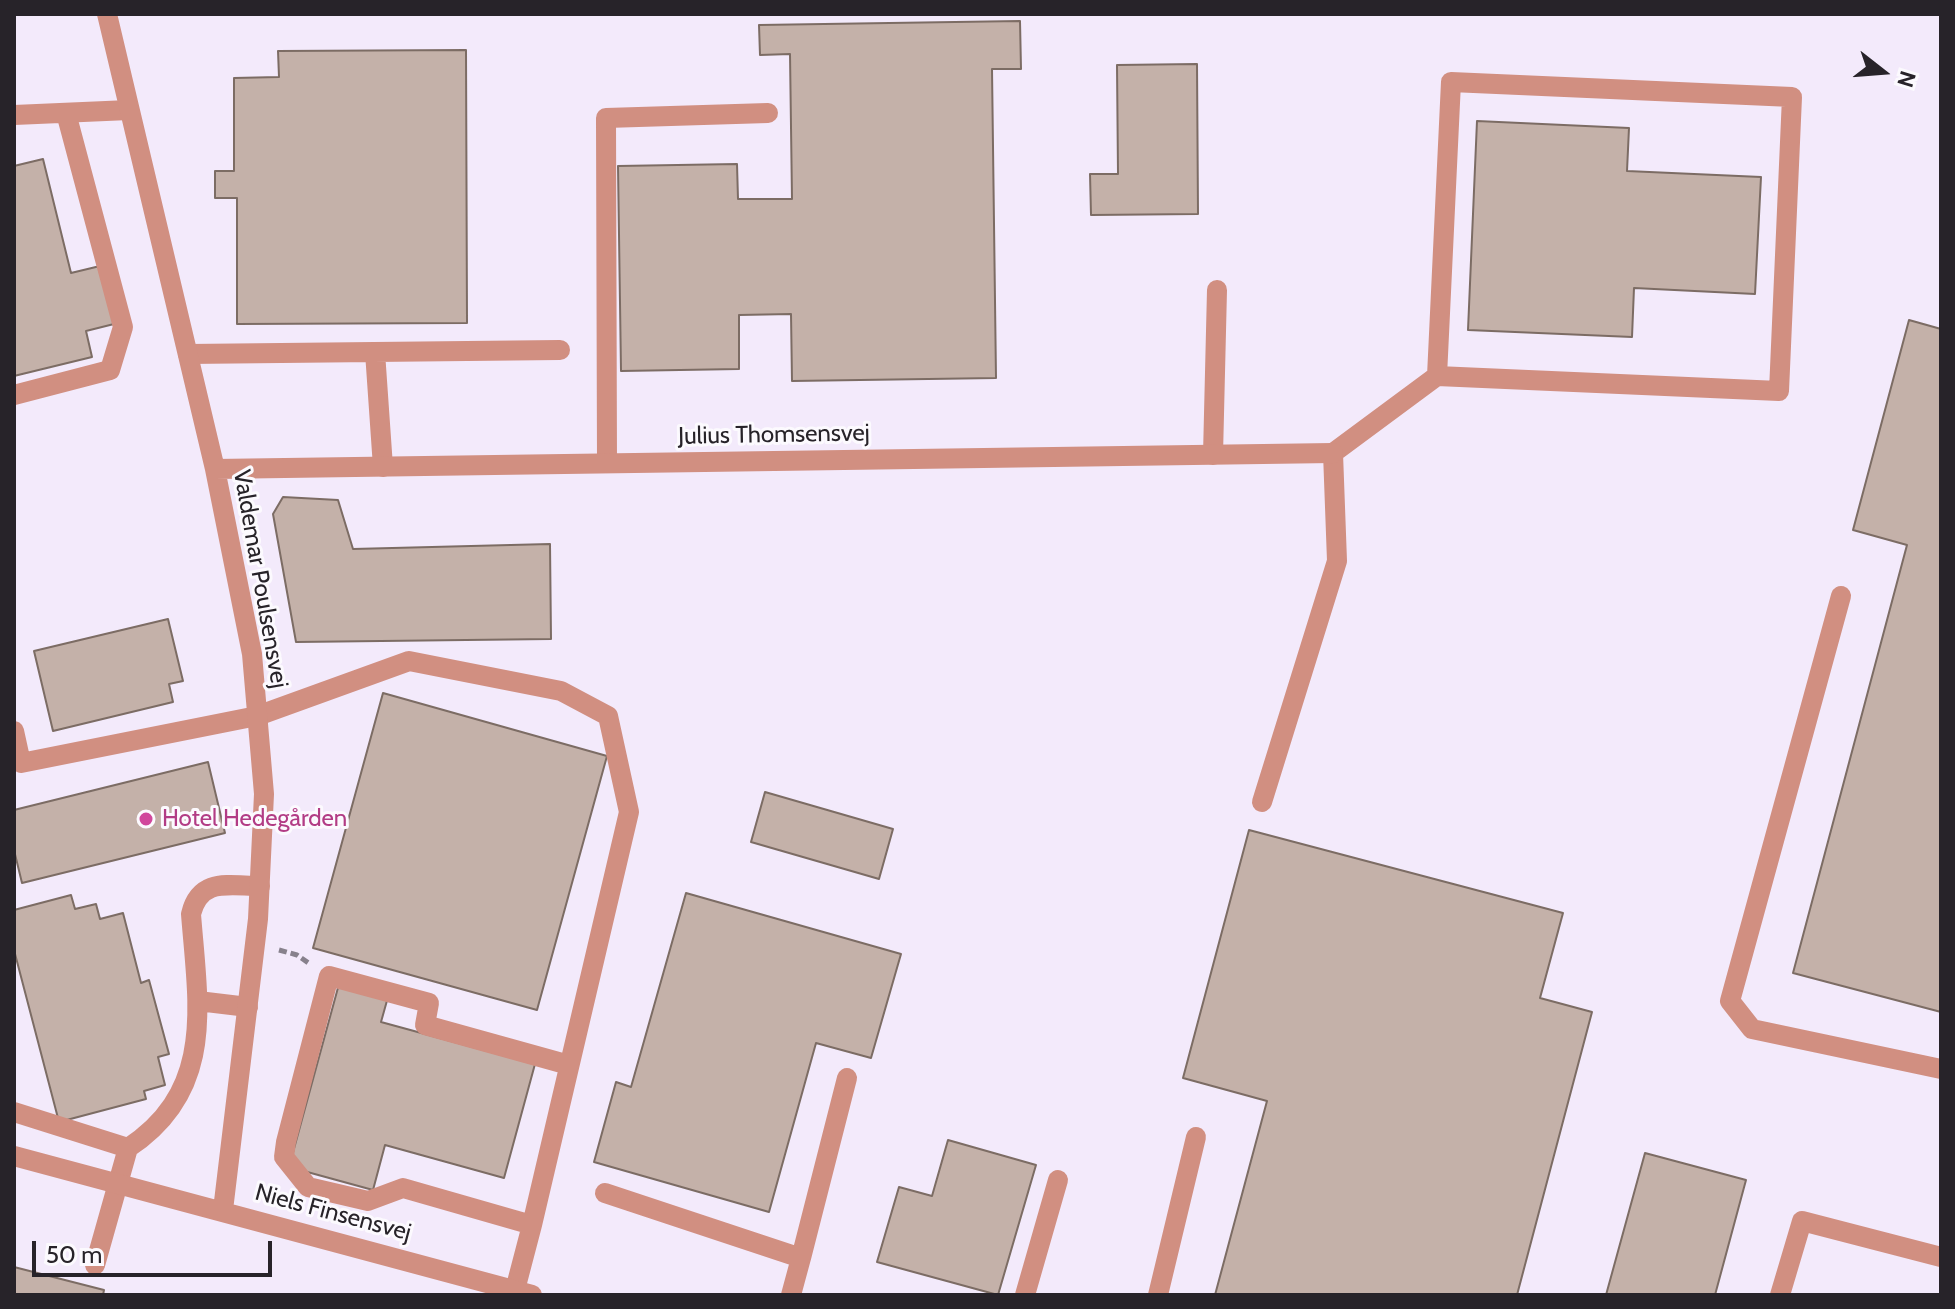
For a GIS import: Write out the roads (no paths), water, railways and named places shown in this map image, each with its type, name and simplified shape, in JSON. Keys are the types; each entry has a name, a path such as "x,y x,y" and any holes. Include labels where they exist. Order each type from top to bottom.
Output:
{"street":[{"name":"Valdemar Poulsensvej","path":"107,14 215,469 252,654 264,794 260,886 223,1210"},
{"path":"1262,802 1337,561 1333,453 1437,376 1779,391 1792,97 1451,82 1437,376"},
{"path":"14,115 129,110"},
{"path":"14,395 110,370 123,327 66,113"},
{"path":"607,463 606,118 768,113"},
{"path":"1213,455 1217,290"},
{"path":"188,354 560,350"},
{"path":"375,352 383,467"},
{"name":"Julius Thomsensvej","path":"215,469 1333,453"},
{"path":"1841,596 1730,1001 1752,1029 1941,1069"},
{"path":"14,731 21,763 257,716 409,661 561,691 608,716 629,812 532,1225 524,1293"},
{"path":"95,1265 128,1148 151,1133 166,1117 184,1088 192,1055 198,1001 191,914 194,901 203,890 216,886 260,886"},
{"path":"532,1225 403,1188 368,1201 308,1187 284,1157 329,976 429,1003 425,1025 569,1065"},
{"path":"198,1001 248,1007"},
{"path":"791,1295 847,1078"},
{"path":"14,1112 128,1148"},
{"path":"1158,1295 1196,1137"},
{"name":"Niels Finsensvej","path":"14,1156 524,1293"},
{"path":"1025,1295 1058,1180"},
{"path":"605,1193 801,1258"},
{"path":"1780,1295 1802,1221 1941,1257"}],"place":[{"name":"Hotel Hedegården","path":"146,819"}]}
